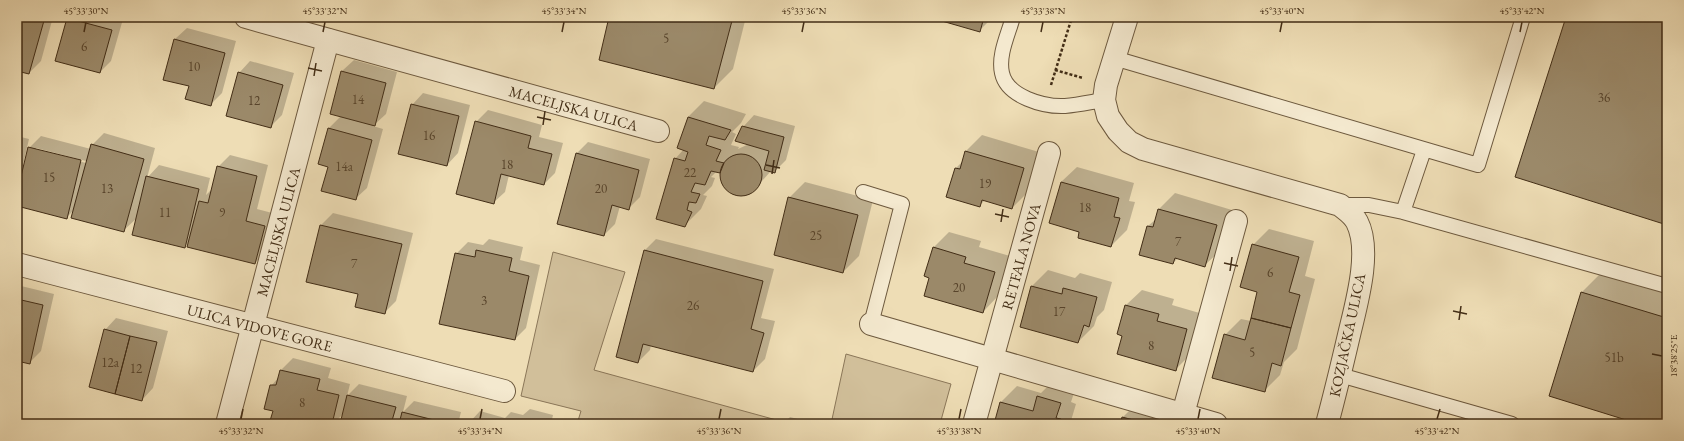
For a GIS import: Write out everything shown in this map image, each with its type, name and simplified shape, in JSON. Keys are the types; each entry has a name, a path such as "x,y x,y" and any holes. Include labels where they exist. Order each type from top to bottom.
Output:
{"street":[{"name":"MACELJSKA ULICA","path":"246,17 658,131"},
{"path":"1127,17 1106,85 1104,100 1108,116 1118,131 1128,142 1143,149 1340,205"},
{"name":"MACELJSKA ULICA","path":"228,424 328,40"},
{"name":"RETFALA NOVA","path":"974,424 1049,153"},
{"name":"KOZJAČKA ULICA","path":"1327,424 1360,287 1363,259 1362,236 1357,221 1340,205"},
{"path":"1184,414 1236,221"},
{"name":"ULICA VIDOVE GORE","path":"17,264 504,391"},
{"path":"871,324 1216,424"}],"lane":[{"path":"1013,17 1001,56 1002,73 1007,86 1021,96 1045,104 1063,106 1104,100"},
{"path":"1114,58 1478,165 1523,17"},
{"path":"1403,212 1424,150"},
{"path":"863,192 902,204 871,324"},
{"path":"1340,205 1369,205 1403,212 1667,286"},
{"path":"1340,375 1512,424"}],"shaded area":[{"path":"553,252 625,272 594,370 791,424 577,424 581,411 521,396"},
{"path":"846,354 951,384 940,424 831,424"}],"building":[{"path":"17,17 45,17 29,74 17,71"},
{"path":"609,17 733,17 714,89 599,60"},
{"path":"928,17 984,17 980,32"},
{"path":"1566,17 1667,17 1667,225 1515,177"},
{"path":"67,18 112,30 100,73 55,61"},
{"path":"174,39 225,53 211,106 185,99 189,86 163,80"},
{"path":"341,71 386,83 375,126 330,114"},
{"path":"238,72 283,85 271,128 226,116"},
{"path":"411,104 459,116 447,166 398,154"},
{"path":"688,117 731,130 725,140 709,136 706,145 721,150 716,161 724,163 720,173 711,171 705,185 695,183 691,192 700,194 696,203 689,202 687,210 692,212 685,227 656,219 674,158 685,161 688,152 677,148"},
{"path":"475,121 531,136 528,148 552,154 544,185 501,174 494,204 456,194"},
{"path":"742,126 784,137 775,173 764,170 769,151 735,141"},
{"path":"328,128 372,140 356,200 321,191 328,167 318,164"},
{"path":"91,144 144,159 124,232 71,218"},
{"path":"28,147 81,160 67,219 17,206 17,193"},
{"path":"965,151 1024,168 1012,209 982,200 980,207 946,197 955,168 960,169"},
{"path":"576,153 639,170 629,210 612,205 604,236 557,224"},
{"path":"741,154 756,160 762,175 756,190 741,196 726,190 720,175 726,160"},
{"path":"217,166 257,176 246,221 265,226 255,264 187,247 199,201 208,203"},
{"path":"146,176 199,189 185,248 132,235"},
{"path":"1061,182 1119,198 1114,217 1120,218 1111,247 1078,238 1079,232 1049,223"},
{"path":"788,197 858,215 843,273 774,255"},
{"path":"1158,209 1217,225 1205,267 1175,258 1173,264 1139,255 1147,226 1153,227"},
{"path":"320,225 402,244 385,314 355,307 358,294 306,282"},
{"path":"1252,244 1299,257 1289,292 1300,295 1291,328 1251,318 1257,292 1240,287"},
{"path":"933,247 966,257 964,263 995,272 983,313 924,296 929,278 924,276"},
{"path":"476,250 512,258 509,271 529,276 515,340 439,324 455,253 475,257"},
{"path":"644,250 763,281 751,329 764,333 753,372 643,344 638,363 616,357"},
{"path":"1031,286 1062,294 1063,288 1097,297 1089,327 1084,325 1078,343 1020,327"},
{"path":"1581,292 1667,318 1667,424 1639,424 1549,396"},
{"path":"17,299 43,305 30,364 17,361"},
{"path":"1125,305 1159,314 1157,321 1187,329 1176,371 1117,354 1122,336 1117,334"},
{"path":"1251,318 1291,328 1281,366 1272,363 1265,392 1212,378 1224,334 1245,340"},
{"path":"104,329 130,336 115,394 89,387"},
{"path":"130,336 157,342 142,401 115,394"},
{"path":"280,370 320,379 317,390 339,395 332,424 269,424 273,411 264,409 270,385 276,385"},
{"path":"347,395 396,407 391,424 340,424"},
{"path":"1037,396 1061,403 1056,418 1061,419 1059,424 994,424 1000,402 1033,411"},
{"path":"402,412 450,424 399,424"},
{"path":"1122,417 1149,424 1120,424"},
{"path":"517,420 534,424 516,424"}]}
